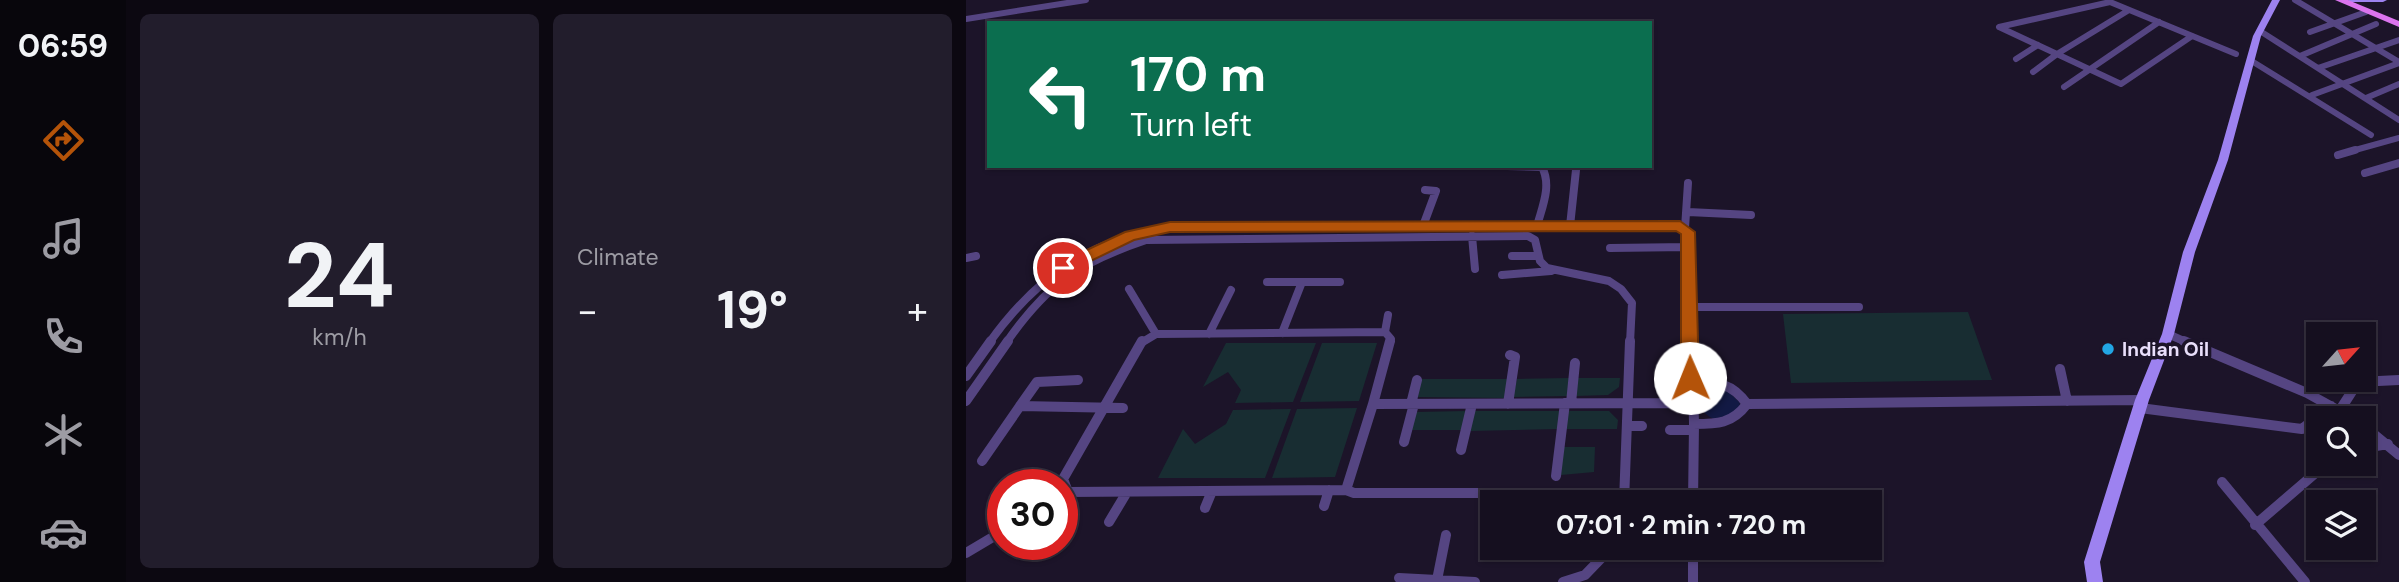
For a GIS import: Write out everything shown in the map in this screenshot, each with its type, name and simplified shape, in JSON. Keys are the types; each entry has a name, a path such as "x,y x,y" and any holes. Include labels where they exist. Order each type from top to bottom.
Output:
{"main road":[{"path":"2340,0 2366,12 2399,22"},
{"path":"2348,0 2399,22"}],"street":[{"path":"966,19 1086,0"},
{"path":"2095,582 2092,562 2141,404 2168,334 2189,252 2223,160 2250,60 2260,31 2276,0"},
{"path":"2295,0 2399,62"},
{"path":"2348,0 2383,0"},
{"path":"2192,36 2121,85 1999,27 2110,2 2236,54"},
{"path":"2033,72 2057,54 2129,10"},
{"path":"2310,32 2366,12"},
{"path":"2064,87 2159,22"},
{"path":"2300,56 2376,24"},
{"path":"2260,31 2399,120"},
{"path":"2318,68 2399,40"},
{"path":"2017,60 2038,45"},
{"path":"2250,60 2371,135"},
{"path":"2312,95 2399,62"},
{"path":"2366,98 2399,84"},
{"path":"2388,113 2399,109"},
{"path":"2338,155 2399,138"},
{"path":"2365,173 2399,163"},
{"path":"1537,226 1547,181 1543,168"},
{"path":"1570,226 1576,170"},
{"path":"1685,228 1688,183"},
{"path":"1423,226 1423,211 1436,191 1425,191"},
{"path":"1688,212 1751,215"},
{"path":"966,376 1027,295 1063,268 1093,252 1150,230 1286,223 1680,226 1688,232 1693,490"},
{"path":"1472,236 1475,269"},
{"path":"966,401 1043,295 1065,279 1129,245 1167,238 1428,239 1528,236 1535,240 1541,262 1551,271"},
{"path":"1610,248 1688,247"},
{"path":"1512,256 1538,256"},
{"path":"1502,275 1551,271 1596,274 1612,281 1632,303 1625,490"},
{"path":"1268,282 1340,282"},
{"path":"1282,333 1302,282"},
{"path":"1129,289 1156,334"},
{"path":"1209,334 1230,290"},
{"path":"1689,307 1859,307"},
{"path":"1385,332 1388,316"},
{"path":"1069,469 1142,341 1156,334 1385,332 1391,339 1346,490"},
{"path":"2168,334 2330,406"},
{"path":"1508,404 1515,357 1510,355"},
{"path":"1556,476 1575,363"},
{"path":"2060,369 2067,401"},
{"path":"1672,378 1723,382 1737,388 1747,404"},
{"path":"982,461 1037,382 1077,380"},
{"path":"1404,442 1417,380"},
{"path":"2337,406 2358,382 2399,380"},
{"path":"1747,404 2067,401 2141,404 2302,429 2306,426"},
{"path":"1373,404 1693,403"},
{"path":"1461,450 1472,404"},
{"path":"1670,430 1723,424 1737,419 1747,404"},
{"path":"1020,406 1123,408"},
{"path":"1628,426 1642,426"},
{"path":"2376,435 2399,455"},
{"path":"2376,446 2388,444"},
{"path":"2255,524 2312,476"},
{"path":"2222,482 2305,582"},
{"path":"1324,506 1329,490"},
{"path":"1078,494 1329,490 1346,490 1354,494 1480,493"},
{"path":"1205,508 1212,491"},
{"path":"1109,522 1127,492"},
{"path":"1437,580 1446,535"},
{"path":"966,553 987,541"},
{"path":"1563,582 1585,575 1599,560"},
{"path":"1693,560 1693,582"},
{"path":"1399,578 1475,582"}],"green space":[{"path":"1968,312 1992,380 1791,383 1783,314"},
{"path":"1226,343 1316,343 1293,402 1235,403 1241,390 1228,372 1203,387"},
{"path":"1322,343 1377,343 1359,401 1300,402"},
{"path":"1570,378 1568,396 1513,397 1517,379"},
{"path":"1578,378 1620,378 1619,387 1608,395 1576,396"},
{"path":"1421,379 1509,379 1505,398 1416,397"},
{"path":"1357,408 1335,477 1272,478 1297,409"},
{"path":"1291,409 1265,478 1158,478 1183,429 1195,444 1226,424 1233,410"},
{"path":"1466,411 1463,430 1411,430 1416,412"},
{"path":"1474,411 1560,411 1558,429 1470,431"},
{"path":"1567,411 1609,411 1618,420 1617,429 1565,429"},
{"path":"1563,447 1595,447 1594,472 1561,475"}],"shaded area":[{"path":"1716,386 1723,386 1740,403 1737,413 1714,419 1703,411 1700,402 1702,397"}],"place":[{"name":"Indian Oil","path":"2108,349"}],"route":[{"path":"1063,268 1130,236 1170,227 1680,226 1688,232 1690,378"}]}
